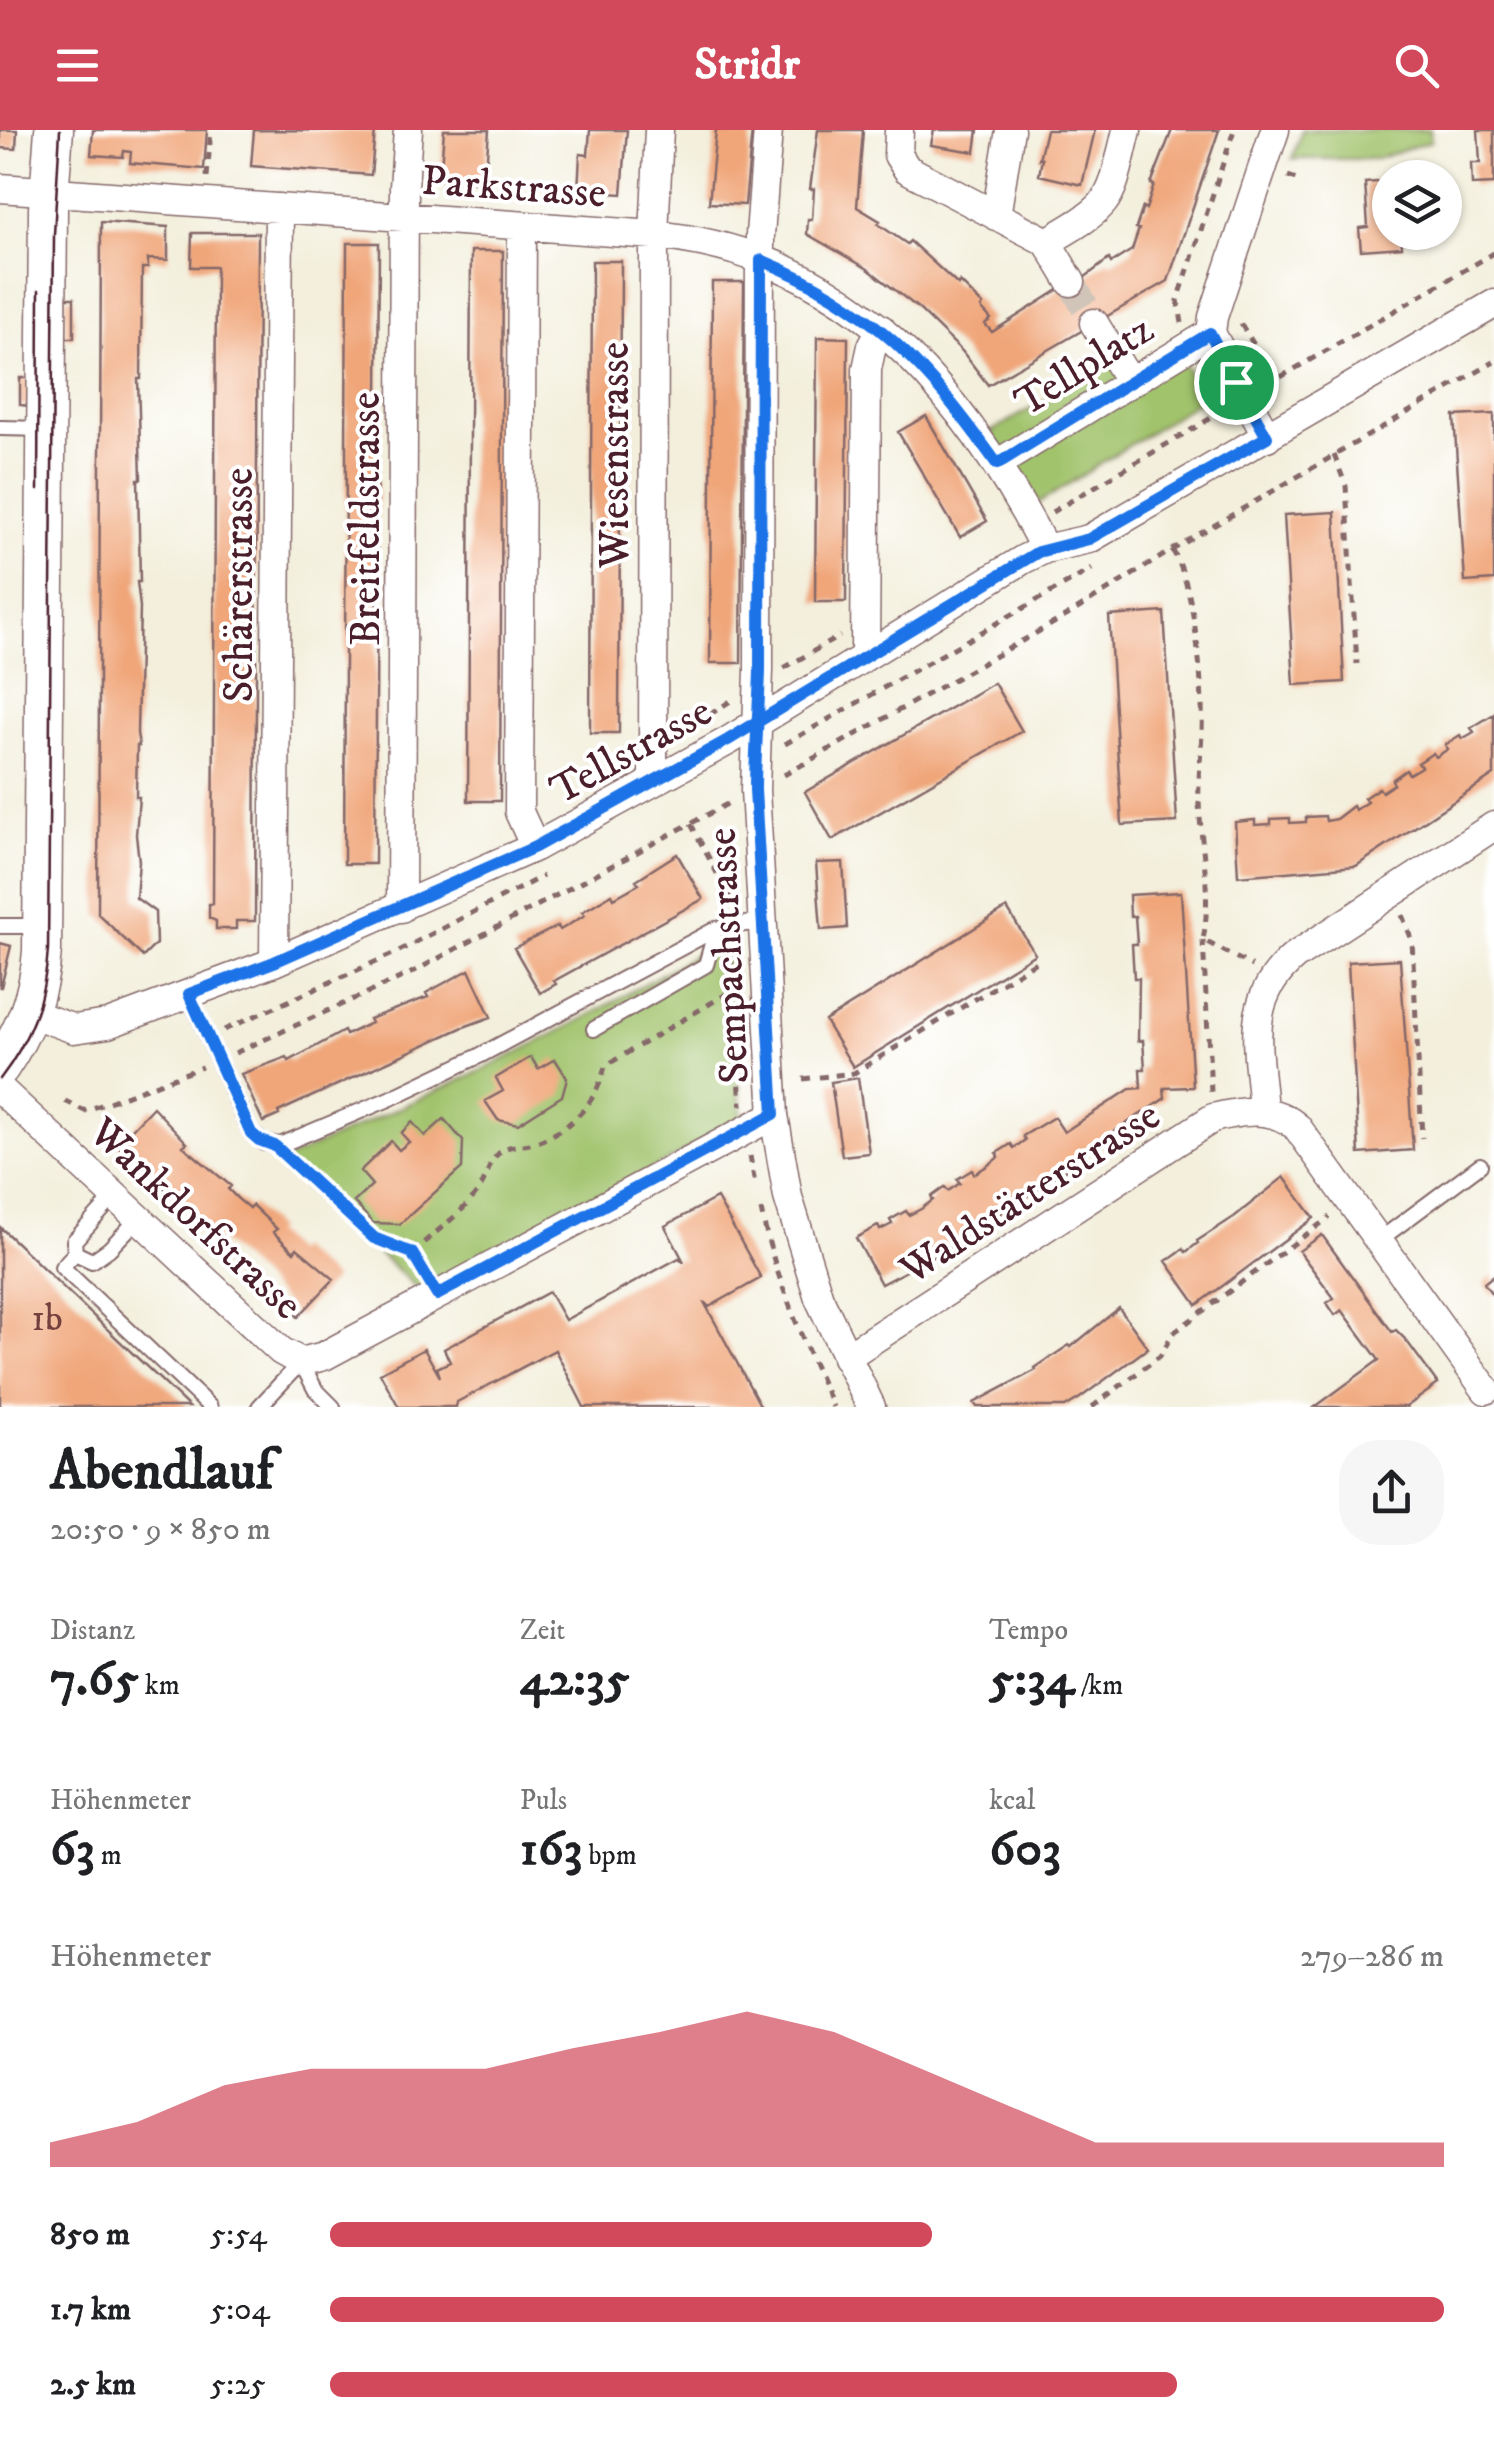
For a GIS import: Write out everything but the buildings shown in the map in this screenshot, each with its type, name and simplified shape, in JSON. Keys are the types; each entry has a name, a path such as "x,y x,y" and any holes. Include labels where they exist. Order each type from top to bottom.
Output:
{"street":[{"path":"0,1066 20,1037 30,1013 41,964 49,191 54,130"},
{"name":"Breitfeldstrasse","path":"401,908 408,130"},
{"name":"Wiesenstrasse","path":"653,781 654,236 659,130"},
{"path":"758,723 761,260 768,130"},
{"path":"899,130 898,154 907,169 1048,242 1071,282"},
{"path":"996,216 1010,130"},
{"path":"1048,242 1103,207 1112,189 1127,130"},
{"path":"1267,437 1199,340 1213,317 1275,130"},
{"name":"Parkstrasse","path":"0,188 654,236 702,242 761,260 846,302 882,329 944,391 997,464 1045,550"},
{"name":"Schärerstrasse","path":"274,962 279,208"},
{"path":"522,228 519,812 535,847"},
{"name":"Tellstrasse","path":"30,1013 74,1029 108,1024 274,962 535,847 758,723 865,654 1045,550 1089,539 1494,304"},
{"path":"1094,323 1130,382"},
{"path":"865,654 867,369 872,346 882,329"},
{"name":"Tellplatz","path":"997,464 1199,340"},
{"name":"Sempachstrasse","path":"758,723 755,790 778,1148 819,1298 871,1407"},
{"path":"1482,1394 1296,1127 1281,1115 1263,1111 1256,1021 1272,976 1295,956 1494,826"},
{"name":"Wankdorfstrasse","path":"0,1089 281,1351 301,1362 324,1356 774,1114"},
{"name":"Waldstätterstrasse","path":"846,1357 1213,1118 1263,1111"}],"lane":[{"path":"0,428 46,429"},
{"path":"189,994 251,1133 275,1146 389,1099 479,1056 716,929 764,921"},
{"path":"0,926 43,926"},
{"path":"594,1029 706,965 716,929"},
{"path":"1378,1242 1480,1165"},
{"path":"115,1196 74,1241 75,1253 62,1267 210,1407"},
{"path":"75,1253 92,1261 139,1218"},
{"path":"259,1407 301,1362 315,1389 333,1407"}],"path":[{"path":"207,174 211,130"},
{"path":"1199,340 1178,300 1234,130"},
{"path":"1294,178 1303,180"},
{"path":"64,1101 85,1111 217,1061 412,973 755,790 1068,614 1494,362"},
{"path":"1334,455 1346,486 1357,664"},
{"path":"1172,550 1180,561 1188,597 1201,701 1198,794 1209,909 1203,940 1213,1118"},
{"path":"1390,895 1407,922 1412,940 1422,1138"},
{"path":"1203,940 1272,976"},
{"path":"803,1079 854,1073 1036,962"},
{"path":"412,1253 476,1193 501,1150 530,1144 558,1130 594,1098 605,1066 733,990"},
{"path":"275,1146 374,1238 412,1253 437,1295"},
{"path":"1092,1407 1160,1356 1173,1333 1350,1202"}],"green space":[{"path":"1302,130 1430,130 1431,141 1377,159 1292,159"},
{"path":"1179,354 1203,398 1039,503 989,433 1116,359 1130,383"},
{"path":"728,936 742,1121 422,1293 280,1162 487,1068 585,1018"}],"tunnel":[{"path":"1071,282 1094,323"}],"tram line":[{"path":"0,1079 34,1018 48,950 54,235 60,130"},
{"path":"38,490 39,290"}],"route":[{"path":"1236,382 1210,333 997,464 955,405 920,364 882,329 846,302 761,260 760,670 758,723 755,759 755,790 774,1114 437,1295 412,1253 374,1238 275,1146 251,1133 189,994 274,962 535,847 758,723 865,654 1038,552 1089,539 1267,437 1236,382"}]}
